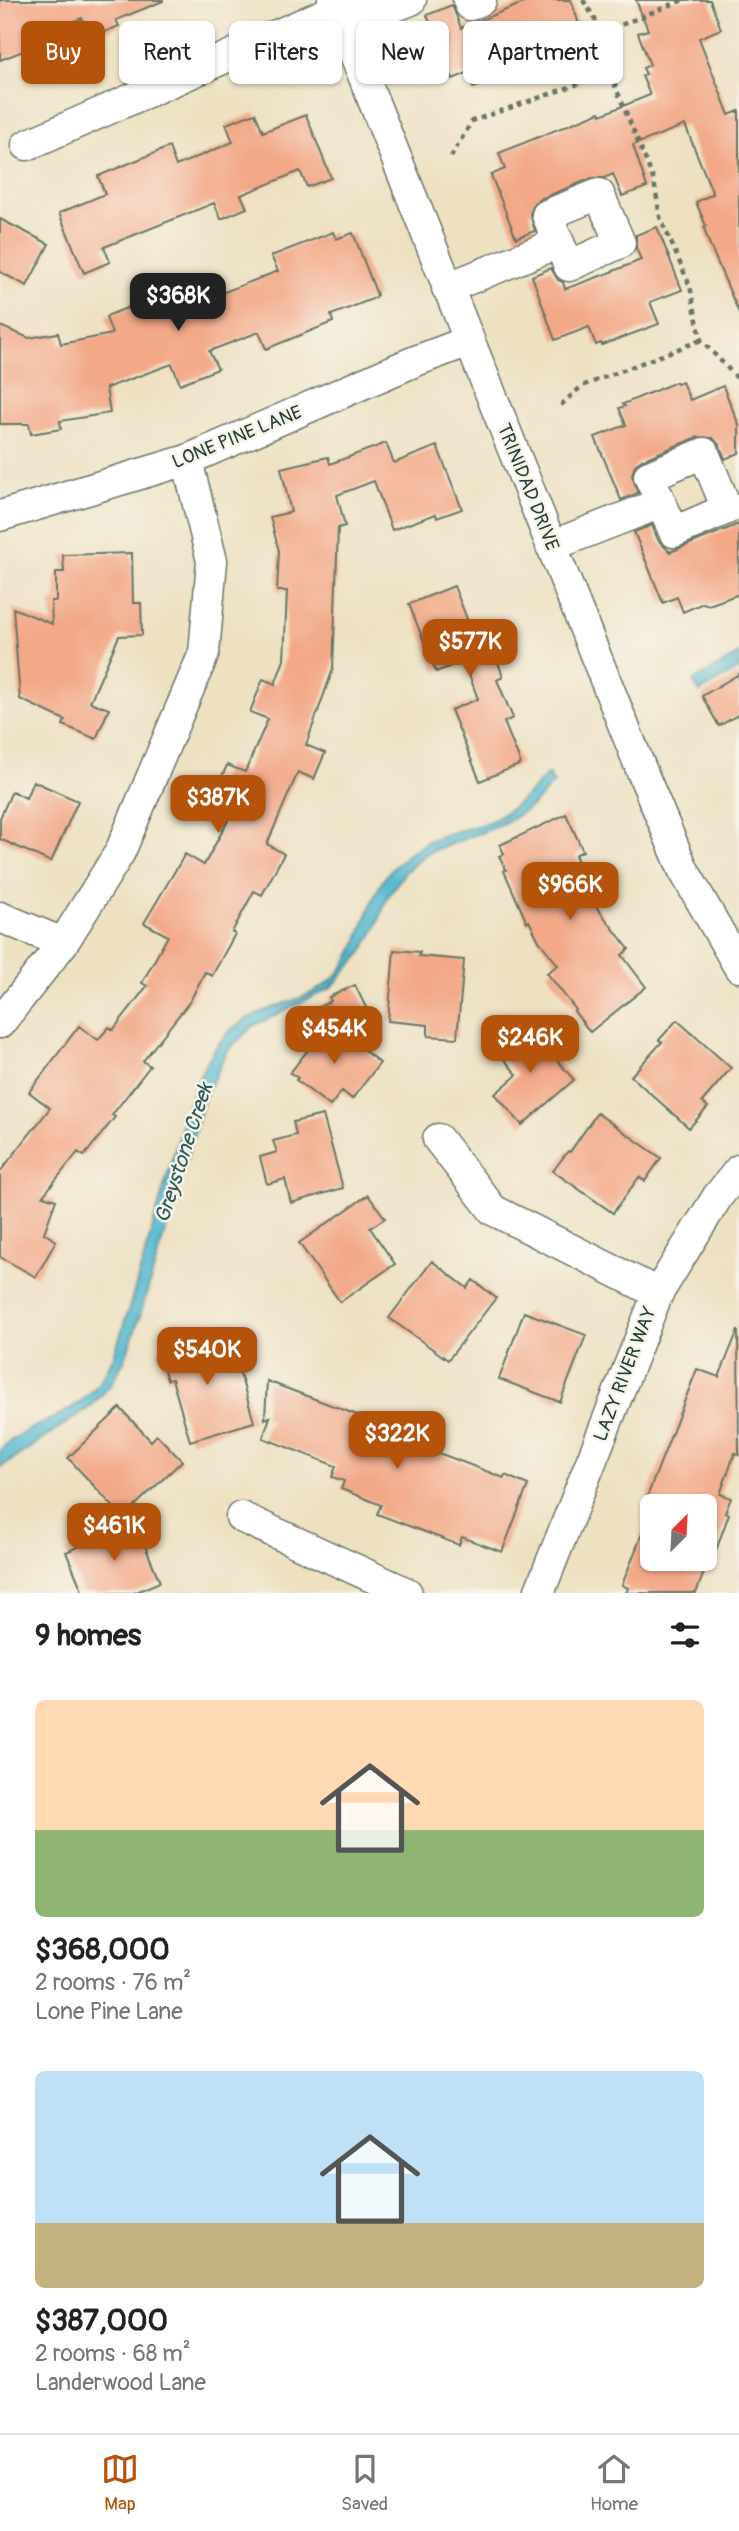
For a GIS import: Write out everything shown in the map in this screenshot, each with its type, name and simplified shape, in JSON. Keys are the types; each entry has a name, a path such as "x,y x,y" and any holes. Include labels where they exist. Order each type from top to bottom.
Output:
{"street":[{"path":"27,145 335,4 388,9 411,0"},
{"path":"468,0 470,5 481,0"},
{"name":"TRINIDAD DRIVE","path":"335,4 682,869 739,967"},
{"path":"447,288 558,243"},
{"name":"LONE PINE LANE","path":"0,516 187,460 413,362 469,341"},
{"path":"0,1023 63,943 120,852 204,653 212,561 187,460"},
{"path":"551,546 661,503"},
{"path":"0,917 63,943"},
{"path":"438,1139 493,1210 657,1293"},
{"name":"LAZY RIVER WAY","path":"539,1593 657,1293 718,1196 739,1170"},
{"path":"241,1517 407,1593"}],"path":[{"path":"583,0 596,21"},
{"path":"623,24 683,0"},
{"path":"452,157 472,121 578,84"},
{"path":"614,84 654,181 660,217 690,286 701,340 739,380"},
{"path":"561,405 582,386 701,340"}],"water":[{"path":"739,654 739,669 700,692 693,681"},
{"name":"Greystone Creek","path":"548,774 554,783 534,804 514,818 427,853 405,872 387,898 377,926 361,954 331,988 253,1026 227,1051 205,1097 124,1361 110,1386 90,1407 0,1468 0,1450 25,1431 78,1403 91,1392 107,1371 117,1347 193,1093 206,1063 225,1036 250,1017 310,994 336,976 353,951 383,881 407,856 435,838 484,824 499,816 521,800"}],"building":[{"path":"0,0 163,0 116,20 119,26 105,32 105,21 83,21 82,18 74,21 21,21 21,52 0,60"},
{"path":"531,0 571,0 578,21 478,21"},
{"path":"636,0 710,0 721,29 699,38 729,115 739,111 739,313 707,238 706,226 696,202 713,194 685,125 633,145 647,187 622,196 613,174 604,178 592,178 540,199 534,204 530,214 535,231 516,238 491,175 505,169 499,153 650,95 642,76 646,74 643,68 650,65 638,33 648,30"},
{"path":"452,5 461,28 463,27 463,75 453,79 449,69 449,21 429,21 427,15"},
{"path":"255,113 263,132 306,115 331,178 307,187 300,171 241,195 247,208 221,219 214,203 104,247 110,262 84,273 59,213 105,194 98,176 169,147 176,166 233,142 226,124"},
{"path":"0,219 49,244 27,286 0,272"},
{"path":"657,227 682,290 650,302 659,324 602,345 596,345 589,327 555,340 532,276 551,268 558,280 563,282 565,289 606,274 641,260 636,248 636,235"},
{"path":"333,232 336,239 353,233 377,295 375,298 331,315 333,322 266,349 259,332 209,351 218,369 180,384 172,364 106,388 110,413 60,421 61,429 31,434 29,424 0,424 0,326 29,338 58,333 61,344 112,334 106,317 109,315 180,287 181,291 215,278 222,293 278,271 271,256"},
{"path":"682,382 690,400 723,386 739,425 739,453 725,459 720,446 713,438 697,437 635,465 632,475 638,493 621,500 595,437 626,425 619,408 625,406 623,404"},
{"path":"386,443 394,463 437,446 462,509 437,518 436,514 392,530 374,481 337,495 345,526 338,528 333,669 306,745 325,753 314,779 298,772 267,844 284,854 262,895 254,891 212,976 205,972 190,1001 143,1061 150,1066 112,1115 115,1117 84,1156 78,1152 43,1196 56,1200 44,1233 56,1241 36,1277 0,1257 0,1172 50,1108 29,1092 79,1026 98,1040 109,1027 113,1030 147,986 142,983 168,936 144,923 185,854 204,865 238,802 215,793 227,765 245,772 268,719 250,712 263,679 275,684 284,660 287,591 277,591 279,551 270,517 291,512 281,468 328,457 330,464"},
{"path":"739,524 739,594 709,605 703,603 683,612 677,597 663,603 634,532 652,525 658,540 670,552"},
{"path":"132,553 133,603 141,603 142,635 119,636 90,702 109,709 96,739 63,725 65,720 20,699 13,608 52,624 51,601 56,601 56,572 64,572 63,555"},
{"path":"454,586 471,629 491,621 503,650 495,653 503,677 497,680 513,718 504,722 521,764 480,781 451,710 478,699 464,661 436,672 409,604"},
{"path":"739,674 739,714 719,726 702,696"},
{"path":"33,781 78,801 51,862 0,839 0,818 12,791 26,798"},
{"path":"566,814 583,851 575,855 592,893 587,895 629,949 622,955 646,987 590,1032 547,973 558,965 539,941 529,921 527,923 499,856 504,854 500,845"},
{"path":"394,950 420,952 419,956 464,960 457,1038 428,1036 428,1025 388,1021"},
{"path":"355,985 372,1020 307,1013 331,1001 329,997"},
{"path":"677,1020 731,1068 702,1102 708,1107 689,1128 631,1076 662,1042 659,1040"},
{"path":"329,1023 380,1063 352,1099 342,1091 330,1106 290,1073"},
{"path":"507,1029 518,1042 532,1031 574,1080 522,1125 495,1094 517,1075 491,1043"},
{"path":"597,1113 661,1158 645,1181 639,1177 613,1213 553,1171"},
{"path":"323,1115 343,1188 291,1203 285,1179 267,1184 260,1157 277,1152 273,1141 296,1135 293,1122"},
{"path":"368,1195 385,1218 370,1228 395,1264 340,1302 299,1243"},
{"path":"432,1261 467,1288 473,1280 496,1298 448,1360 389,1318"},
{"path":"524,1312 586,1335 560,1402 499,1379"},
{"path":"738,1330 739,1455 735,1453 720,1494 731,1498 725,1513 729,1514 718,1544 718,1494 648,1494 697,1369 719,1377"},
{"path":"214,1334 219,1351 234,1353 254,1422 190,1441 172,1379 167,1380 158,1350"},
{"path":"267,1381 392,1428 389,1434 528,1485 502,1552 462,1537 459,1545 377,1514 381,1505 341,1489 344,1481 332,1477 336,1466 263,1438 270,1417 265,1419"},
{"path":"120,1408 151,1441 157,1435 182,1461 123,1517 68,1458"},
{"path":"135,1522 160,1582 134,1593 83,1593 66,1552"},
{"path":"640,1539 640,1572 704,1572 696,1593 626,1593 628,1588 622,1585"}]}
